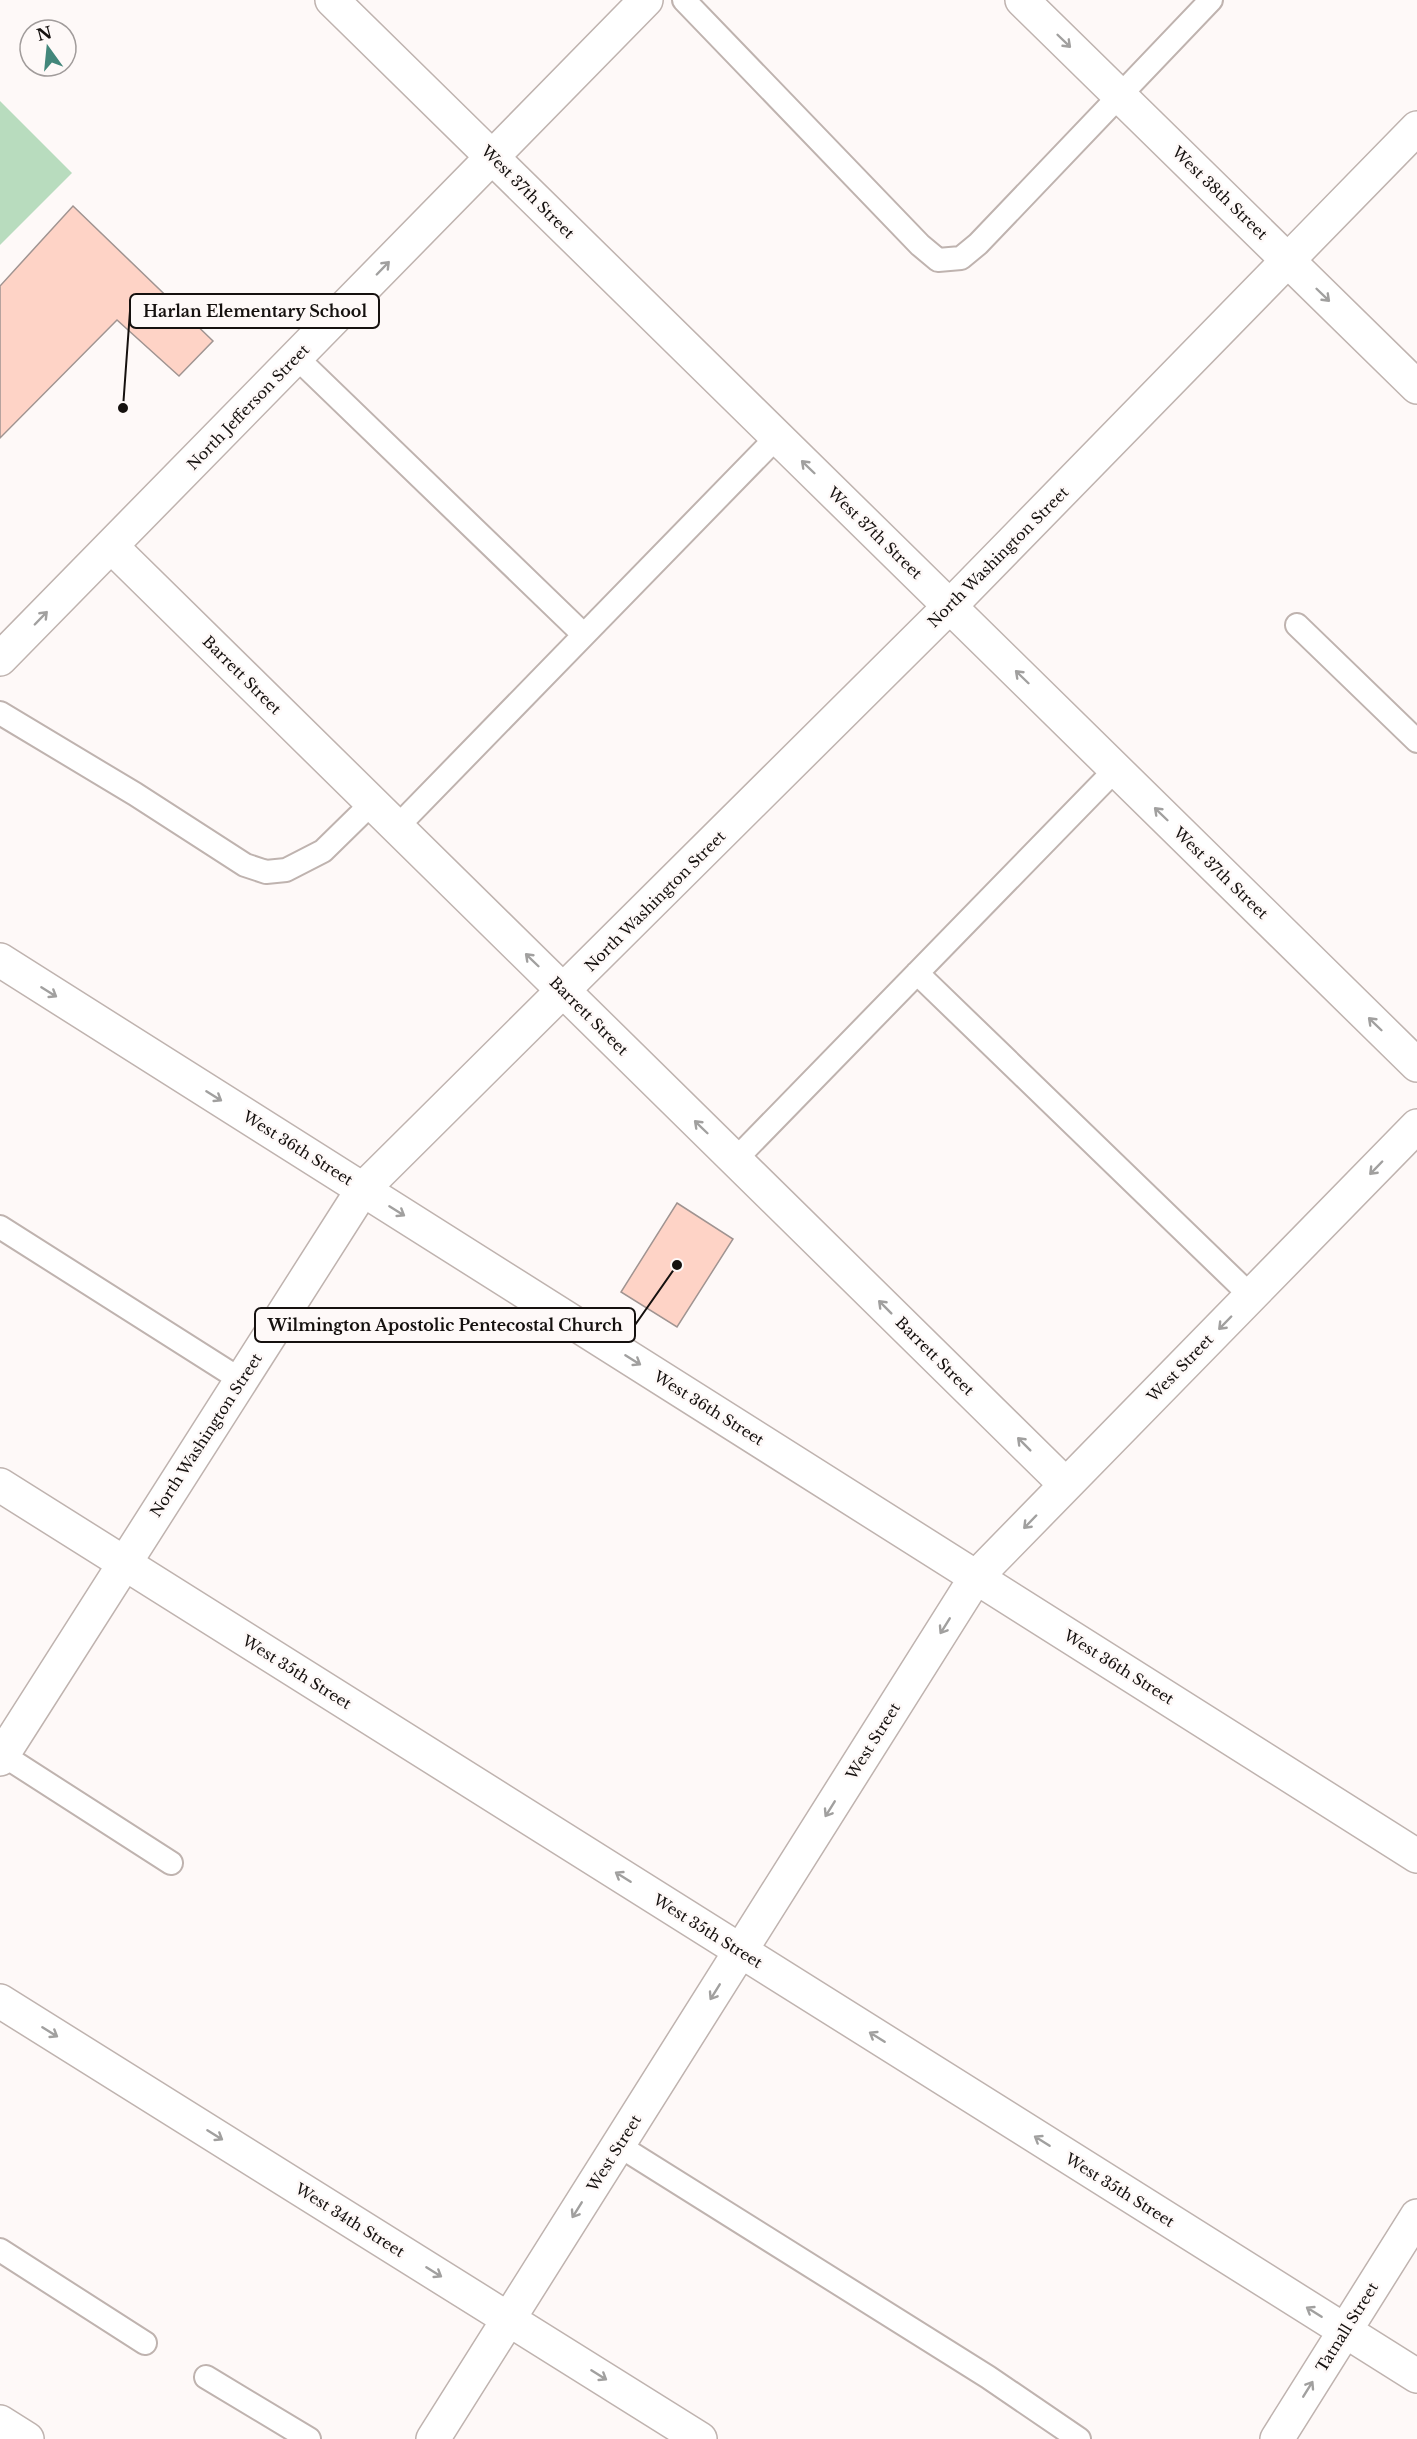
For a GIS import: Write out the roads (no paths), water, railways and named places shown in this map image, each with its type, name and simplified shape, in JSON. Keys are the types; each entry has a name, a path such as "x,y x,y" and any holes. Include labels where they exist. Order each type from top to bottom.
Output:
{"street":[{"name":"West 37th Street","path":"332,0 1417,1065"},
{"name":"North Jefferson Street","path":"0,659 646,0"},
{"name":"West 38th Street","path":"1022,0 1417,387"},
{"name":"North Washington Street","path":"1,1757 363,1189 565,992 950,606 1417,128"},
{"name":"Barrett Street","path":"111,546 1066,1485"},
{"name":"West 36th Street","path":"0,960 1417,1856"},
{"name":"West Street","path":"433,2439 976,1577 1417,1126"},
{"name":"West 35th Street","path":"0,1485 1417,2376"},
{"name":"West 34th Street","path":"0,2001 700,2439"},
{"name":"Tatnall Street","path":"1277,2439 1417,2216"},
{"path":"0,2422 27,2439"}],"lane":[{"path":"684,0 920,245 938,260 961,258 978,244 1211,0"},
{"path":"296,357 584,635"},
{"path":"397,827 777,437"},
{"path":"1297,625 1417,741"},
{"path":"0,713 135,794 245,865 266,872 286,870 323,851 372,803"},
{"path":"735,1160 1116,769"},
{"path":"917,973 1251,1296"},
{"path":"0,1227 241,1380"},
{"path":"1,1757 171,1863"},
{"path":"618,2145 988,2377 1078,2439"},
{"path":"0,2250 145,2343"},
{"path":"206,2377 309,2439"}],"place":[{"name":"Harlan Elementary School","path":"123,408"},
{"name":"Wilmington Apostolic Pentecostal Church","path":"677,1265"}]}
